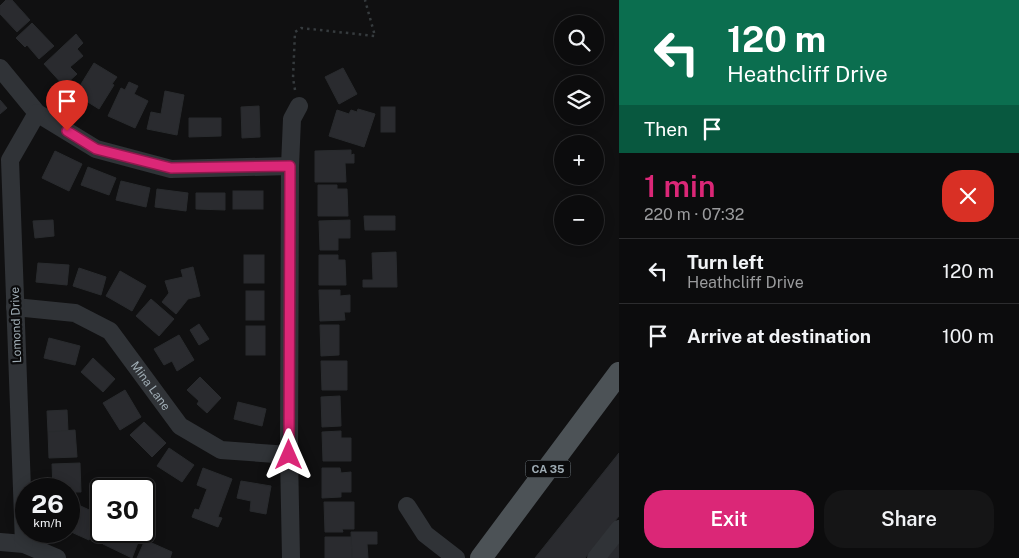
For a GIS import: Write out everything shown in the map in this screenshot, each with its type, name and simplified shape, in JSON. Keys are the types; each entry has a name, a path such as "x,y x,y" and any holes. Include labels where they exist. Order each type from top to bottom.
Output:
{"main road":[{"name":"CA 35","path":"482,558 619,373"}],"street":[{"path":"0,68 37,113 96,149 171,168 290,166"},
{"path":"291,558 289,455 290,166 292,119 299,106"},
{"name":"Lomond Drive","path":"24,544 10,160 37,113"},
{"name":"Mina Lane","path":"15,307 74,313 110,331 180,426 221,450 289,455"},
{"path":"407,506 425,534 456,558"},
{"path":"596,558 619,529"},
{"path":"0,542 24,544 57,558"}],"path":[{"path":"299,106 293,78 295,32 300,28 374,36 365,0"}],"building":[{"path":"6,0 12,0 30,20 17,32 0,14 0,6"},
{"path":"32,23 54,46 39,59 27,45 25,47 16,38"},
{"path":"76,34 83,43 77,49 83,56 70,67 77,74 64,86 44,64"},
{"path":"94,63 117,77 99,109 75,94"},
{"path":"343,68 357,94 339,104 325,77"},
{"path":"129,82 138,86 134,94 148,101 135,128 108,116 121,88 125,90"},
{"path":"165,91 184,95 177,135 147,129 151,112 161,114"},
{"path":"0,100 7,108 0,114"},
{"path":"259,106 260,137 242,138 241,107"},
{"path":"381,107 395,107 395,132 381,132"},
{"path":"358,109 375,114 364,147 329,136 337,110 349,114 351,110 357,112"},
{"path":"189,118 221,118 221,136 189,137"},
{"path":"351,150 351,155 354,154 354,163 345,163 346,182 315,182 315,151"},
{"path":"55,151 82,164 69,191 42,178"},
{"path":"88,167 116,178 109,195 81,185"},
{"path":"121,181 150,188 146,207 116,200"},
{"path":"318,185 337,185 337,189 347,189 348,216 318,216"},
{"path":"157,189 188,193 186,211 155,207"},
{"path":"233,191 263,191 263,209 233,209"},
{"path":"196,193 225,193 225,210 196,209"},
{"path":"364,216 395,216 395,230 365,230"},
{"path":"53,220 54,236 35,238 33,221"},
{"path":"350,220 350,238 338,238 338,250 320,250 319,221"},
{"path":"396,252 397,287 363,287 363,280 373,280 372,253"},
{"path":"244,255 264,255 264,283 244,283"},
{"path":"319,255 338,255 338,260 345,260 346,285 319,285"},
{"path":"38,263 69,265 67,285 36,282"},
{"path":"193,267 200,296 188,299 176,314 162,302 169,293 165,281 183,277 181,270"},
{"path":"79,268 106,277 101,295 73,286"},
{"path":"120,271 146,286 132,311 106,296"},
{"path":"319,290 340,290 340,296 350,295 350,312 344,312 345,320 320,321"},
{"path":"246,291 264,291 264,320 246,320"},
{"path":"151,299 174,319 159,336 136,316"},
{"path":"199,324 209,339 199,345 190,330"},
{"path":"320,325 339,325 339,355 321,356"},
{"path":"246,326 265,326 265,355 246,355"},
{"path":"179,335 194,360 177,371 172,361 164,365 154,349"},
{"path":"49,338 80,346 75,365 44,358"},
{"path":"93,358 115,379 103,392 81,372"},
{"path":"321,361 347,361 347,390 322,390"},
{"path":"200,377 221,398 207,413 197,404 199,401 187,390"},
{"path":"125,390 141,417 120,430 103,403"},
{"path":"340,396 341,426 322,427 321,397"},
{"path":"238,402 266,409 262,426 234,419"},
{"path":"67,410 68,431 48,432 47,411"},
{"path":"144,422 166,443 152,457 130,435"},
{"path":"75,430 77,457 49,458 48,432"},
{"path":"341,431 341,438 351,438 351,461 323,461 322,432"},
{"path":"169,448 194,465 182,482 157,466"},
{"path":"619,453 619,516 585,558 535,558"},
{"path":"80,463 81,492 80,478 53,478 52,464"},
{"path":"203,468 232,479 218,517 222,518 218,527 192,517 195,509 199,510 207,489 197,485"},
{"path":"322,468 340,468 341,473 351,472 351,492 341,492 341,497 322,498"},
{"path":"241,481 271,486 266,514 250,511 251,501 237,498"},
{"path":"324,502 354,502 354,529 342,529 343,532 325,532"},
{"path":"80,506 90,510 89,540 80,536"},
{"path":"351,532 377,532 377,544 367,544 368,558 352,558"},
{"path":"325,537 351,537 352,558 325,558"},
{"path":"619,542 619,558 606,558"},
{"path":"103,543 138,543 132,558"},
{"path":"144,543 152,543 172,552 170,558 137,558"}],"route":[{"path":"67,131 96,149 171,168 290,166 289,455"}]}
